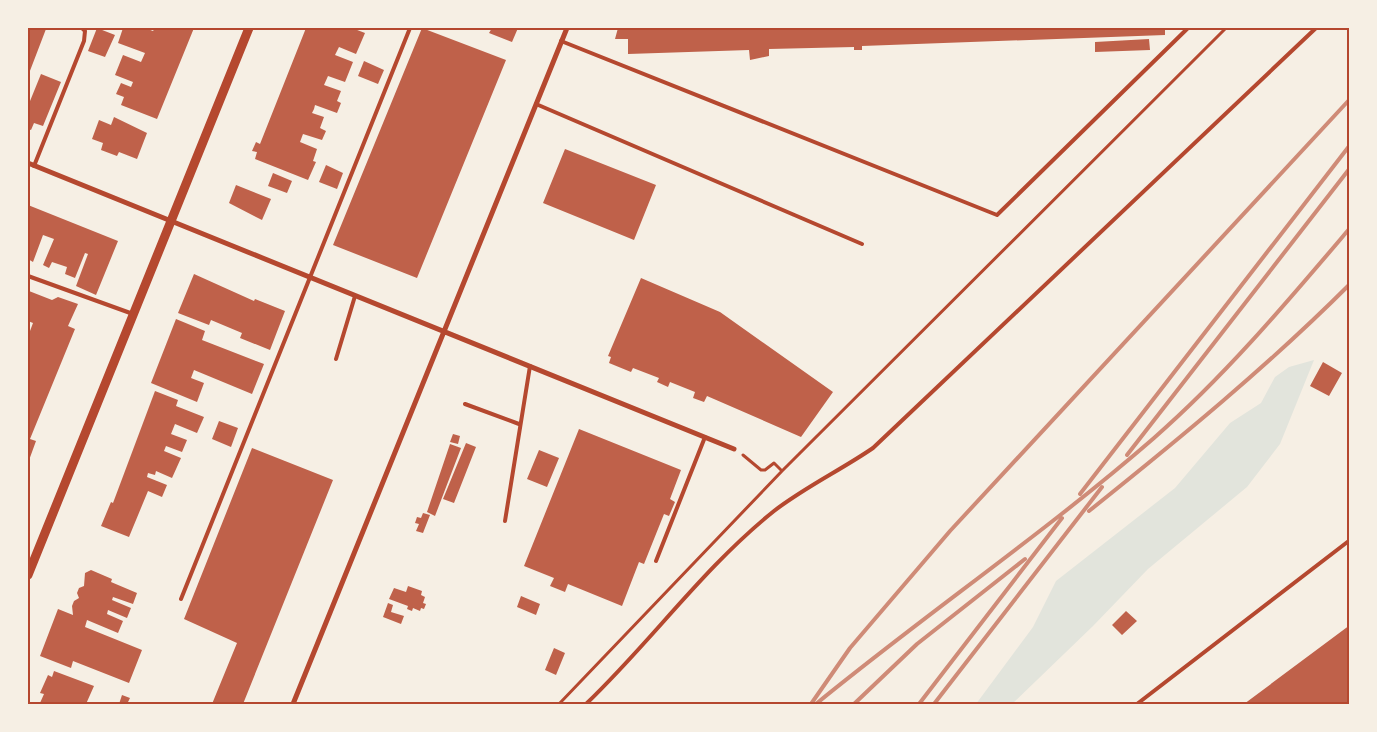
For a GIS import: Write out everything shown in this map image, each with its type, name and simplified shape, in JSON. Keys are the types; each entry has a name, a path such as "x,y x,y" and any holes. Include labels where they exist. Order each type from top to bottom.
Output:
{"street":[{"path":"28,575 249,28"},
{"path":"292,704 567,28"},
{"path":"28,163 734,448"}],"lane":[{"path":"34,166 84,41 85,31 82,28"},
{"path":"181,599 410,28"},
{"path":"561,42 997,215 1188,28"},
{"path":"586,704 722,559 773,512 830,473 873,448 1316,28"},
{"path":"536,104 862,244"},
{"path":"28,276 133,314"},
{"path":"336,359 355,296"},
{"path":"505,521 519,424 530,366"},
{"path":"465,404 519,424"},
{"path":"656,561 705,437"},
{"path":"1137,704 1350,540"}],"path":[{"path":"559,704 782,471 1226,28"},
{"path":"755,463 761,470 765,470 774,464 782,471"}],"shaded area":[{"path":"1314,360 1280,444 1247,487 1148,569 1093,626 1012,704 976,704 1033,627 1056,581 1175,488 1230,423 1261,403 1275,377 1289,367"}],"building":[{"path":"28,28 46,29 28,76"},
{"path":"97,28 115,35 105,57 88,51"},
{"path":"123,28 145,28 153,31 155,28 194,28 157,119 121,105 124,97 116,94 121,83 131,87 133,82 115,75 123,55 141,62 145,53 118,43"},
{"path":"306,28 352,28 365,33 356,54 339,47 335,55 353,62 345,82 328,76 324,85 341,91 337,101 341,103 337,113 315,105 312,113 324,117 320,128 326,131 322,140 303,134 300,142 317,149 313,161 316,162 308,180 255,159 257,152 252,151 256,142 260,144"},
{"path":"422,28 506,60 417,278 333,245"},
{"path":"492,28 518,28 512,42 489,33"},
{"path":"618,28 1165,28 1165,35 862,46 862,50 854,50 854,47 769,49 769,56 750,60 749,50 628,54 628,39 615,39"},
{"path":"1149,39 1150,50 1095,52 1095,42"},
{"path":"364,61 384,70 378,84 358,76"},
{"path":"41,74 61,82 43,126 34,123 31,130 28,129 28,106"},
{"path":"114,117 147,133 137,159 119,152 117,156 101,150 103,143 92,139 99,120 111,125"},
{"path":"565,149 656,185 634,240 543,203"},
{"path":"326,165 343,173 337,189 319,182"},
{"path":"273,173 292,181 287,193 268,186"},
{"path":"236,185 271,199 262,220 229,203"},
{"path":"28,205 118,241 96,295 76,286 88,254 85,253 75,278 65,274 67,267 52,262 49,268 43,265 54,239 43,235 33,262 28,259"},
{"path":"194,274 254,301 255,299 285,311 270,350 240,338 242,333 211,320 209,325 178,313"},
{"path":"641,278 720,312 833,392 801,437 707,396 704,402 693,398 695,392 670,382 668,387 657,382 659,378 633,368 631,372 609,363 611,357 608,356"},
{"path":"28,287 29,291 52,300 58,297 78,304 68,326 75,329 30,439 36,441 28,463 28,330 30,331 33,323 28,321"},
{"path":"176,319 205,331 202,340 264,364 252,394 194,370 191,378 204,383 197,402 151,383"},
{"path":"1323,362 1342,373 1329,396 1310,386"},
{"path":"155,391 178,400 176,406 204,417 197,433 175,424 171,434 187,440 182,452 166,446 164,451 181,458 172,478 156,471 155,475 148,473 147,477 167,485 162,497 148,491 129,537 101,526 111,502 113,503"},
{"path":"219,421 238,428 231,447 212,439"},
{"path":"579,429 681,470 670,499 675,502 669,516 664,514 644,564 639,562 622,606 568,584 565,592 550,586 554,578 524,566"},
{"path":"453,434 460,436 458,444 450,442"},
{"path":"466,443 476,447 454,503 443,499"},
{"path":"450,444 461,448 435,516 427,512"},
{"path":"252,448 333,480 243,704 212,704 237,643 184,619"},
{"path":"539,450 559,458 547,487 527,479"},
{"path":"423,513 430,515 423,533 416,531 419,524 415,523 417,517 421,518"},
{"path":"91,570 112,579 111,582 137,593 133,604 113,597 112,600 131,608 127,618 108,610 107,614 123,621 118,633 87,620 85,627 142,650 129,683 73,661 71,668 40,656 58,609 73,615 72,606 74,601 79,598 77,593 79,588 84,586 85,573"},
{"path":"408,586 422,591 421,595 425,597 423,603 426,604 424,609 421,608 420,611 413,608 412,611 407,609 408,606 389,599 394,588 406,592"},
{"path":"521,596 540,604 536,615 517,607"},
{"path":"388,603 393,605 391,612 404,616 401,624 383,617"},
{"path":"1126,611 1137,621 1122,635 1112,625"},
{"path":"1350,625 1350,704 1244,704"},
{"path":"554,648 565,653 556,675 545,670"},
{"path":"54,671 94,686 86,704 40,703 44,694 40,693 48,675 52,677"},
{"path":"122,695 130,698 127,704 119,704"}],"railway":[{"path":"811,704 850,648 950,531 1350,99"},
{"path":"1080,494 1350,145"},
{"path":"1127,455 1350,168"},
{"path":"816,704 1113,473 1181,414 1280,310 1350,228"},
{"path":"1089,511 1222,401 1287,344 1350,284"},
{"path":"934,704 1102,487"},
{"path":"919,704 1062,518"},
{"path":"854,704 917,644 1025,559"}]}
